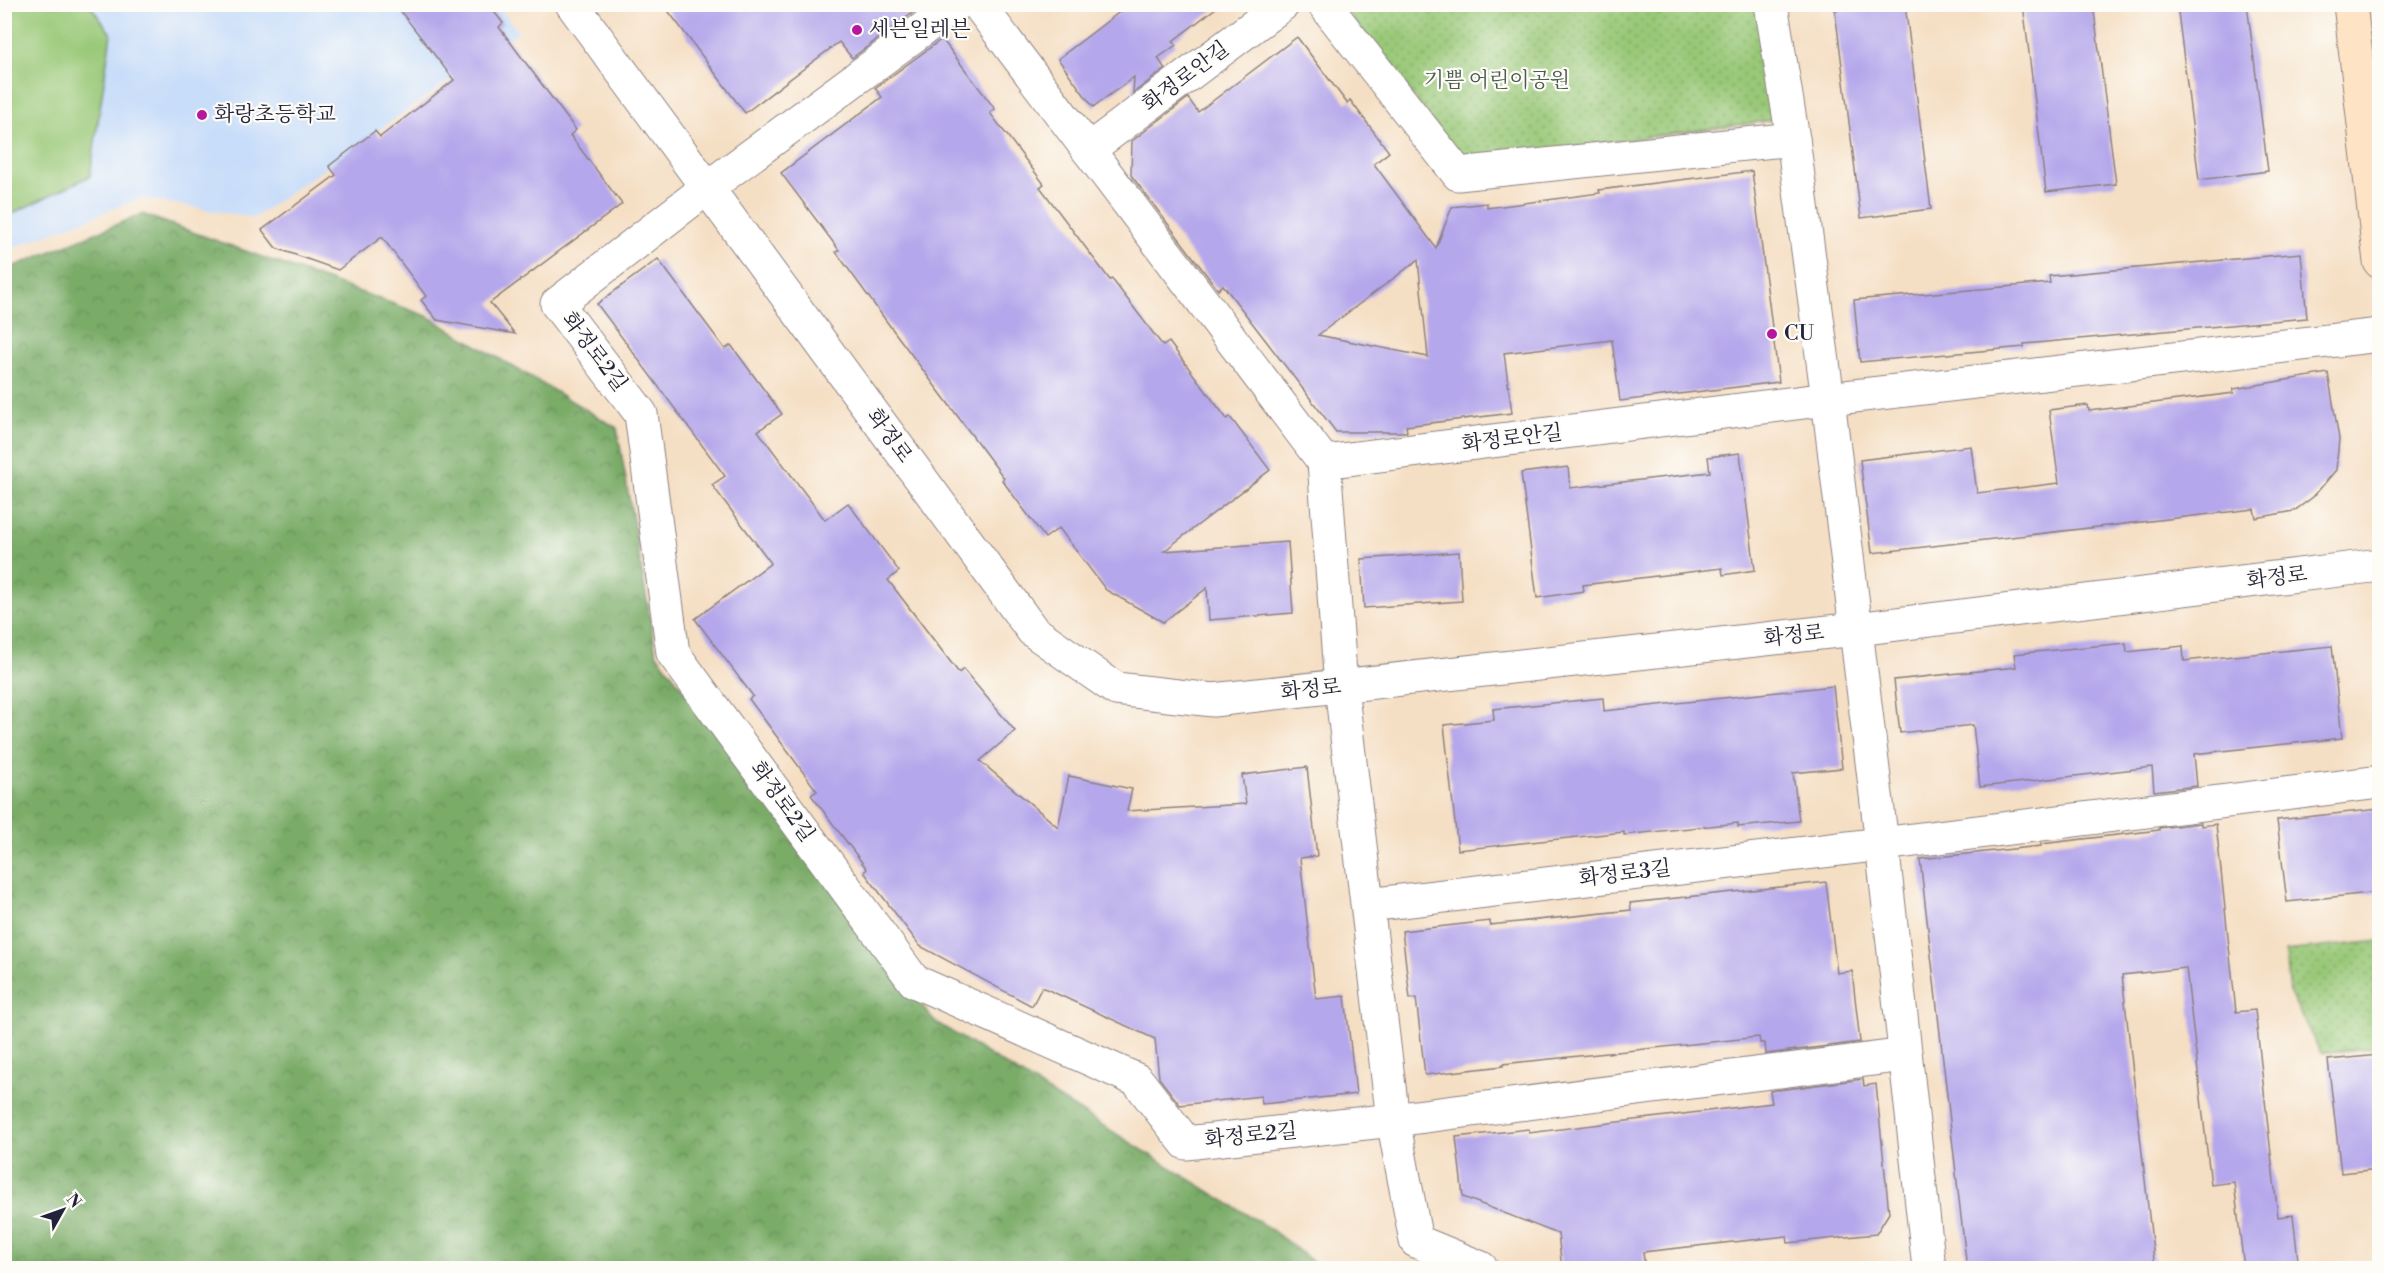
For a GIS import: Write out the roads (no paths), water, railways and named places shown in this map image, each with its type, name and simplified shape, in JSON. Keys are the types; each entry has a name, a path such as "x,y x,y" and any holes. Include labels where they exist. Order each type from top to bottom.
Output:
{"main road":[{"path":"2350,4 2379,262"}],"street":[{"name":"화정로","path":"572,4 1033,632 1116,689 1213,700 1856,629 2379,565"},
{"path":"707,188 957,4"},
{"path":"978,4 1324,462 1341,687 1393,1120 1416,1241 1481,1269"},
{"name":"화정로안길","path":"1088,150 1283,4"},
{"path":"1324,4 1458,174 1793,139"},
{"path":"1771,4 1793,139 1828,399 1882,844 1929,1269"},
{"name":"화정로2길","path":"707,188 557,304 641,414 673,653 914,981 1137,1080 1186,1143 1393,1120"},
{"name":"화정로안길","path":"1324,462 1828,399 2379,335"},
{"name":"화정로3길","path":"1368,904 1882,844 2379,782"},
{"path":"1393,1120 1905,1055"}],"place":[{"name":"세븐일레븐","path":"857,30"},
{"name":"화랑초등학교","path":"202,115"},
{"name":"CU","path":"1772,334"}],"park label":[{"name":"기쁨 어린이공원","path":"1497,81"}]}
